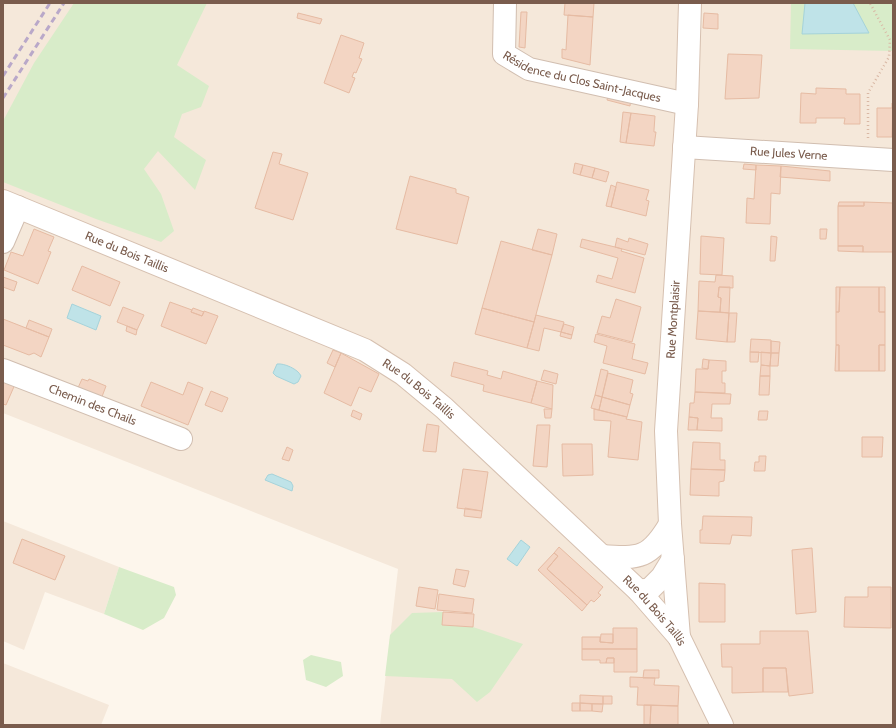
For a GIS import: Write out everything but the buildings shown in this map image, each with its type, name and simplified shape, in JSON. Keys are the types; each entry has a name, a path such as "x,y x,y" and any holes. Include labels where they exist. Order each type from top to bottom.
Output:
{"street":[{"name":"Résidence du Clos Saint-Jacques","path":"505,3 504,54 529,69 687,104"},
{"name":"Rue Montplaisir","path":"678,637 670,524 666,431 687,104 690,3"},
{"name":"Rue Jules Verne","path":"684,147 893,160"},
{"path":"3,242 10,204"},
{"name":"Rue du Bois Taillis","path":"10,204 365,350 403,374 444,408 639,591 678,637 722,725"},
{"name":"Chemin des Chails","path":"3,370 181,439"},
{"path":"602,556 626,558 639,556 650,550 661,540 670,524"},
{"path":"639,591 650,589 662,577 673,559"}],"path":[{"path":"868,159 868,94 889,58 890,40 870,3"}],"shaded area":[{"path":"3,3 893,3 893,725 380,725 398,569 3,413"},
{"path":"3,521 119,567 104,614 45,592 24,650 3,641"},
{"path":"3,663 109,705 101,725 3,725"}],"green space":[{"path":"74,3 207,3 177,65 209,86 201,107 182,114 174,137 206,160 195,190 158,151 144,169 161,194 174,231 161,242 96,219 3,182 3,121 34,63"},
{"path":"791,3 893,3 893,51 790,49"},
{"path":"119,567 174,587 176,595 164,618 143,630 104,614"},
{"path":"443,612 443,625 473,627 523,644 490,692 477,702 452,679 385,676 390,635 412,613"},
{"path":"311,655 341,662 343,676 326,687 306,680 303,660"}],"water":[{"path":"805,3 853,3 869,33 802,34"},
{"path":"72,304 101,316 96,330 67,318"},
{"path":"277,364 287,366 297,371 301,376 298,382 294,384 276,376 273,373"},
{"path":"272,474 291,482 293,486 292,491 265,480 268,475"},
{"path":"521,540 530,547 517,566 507,559"}],"railway":[{"path":"3,76 50,3"},
{"path":"3,98 64,3"}]}
